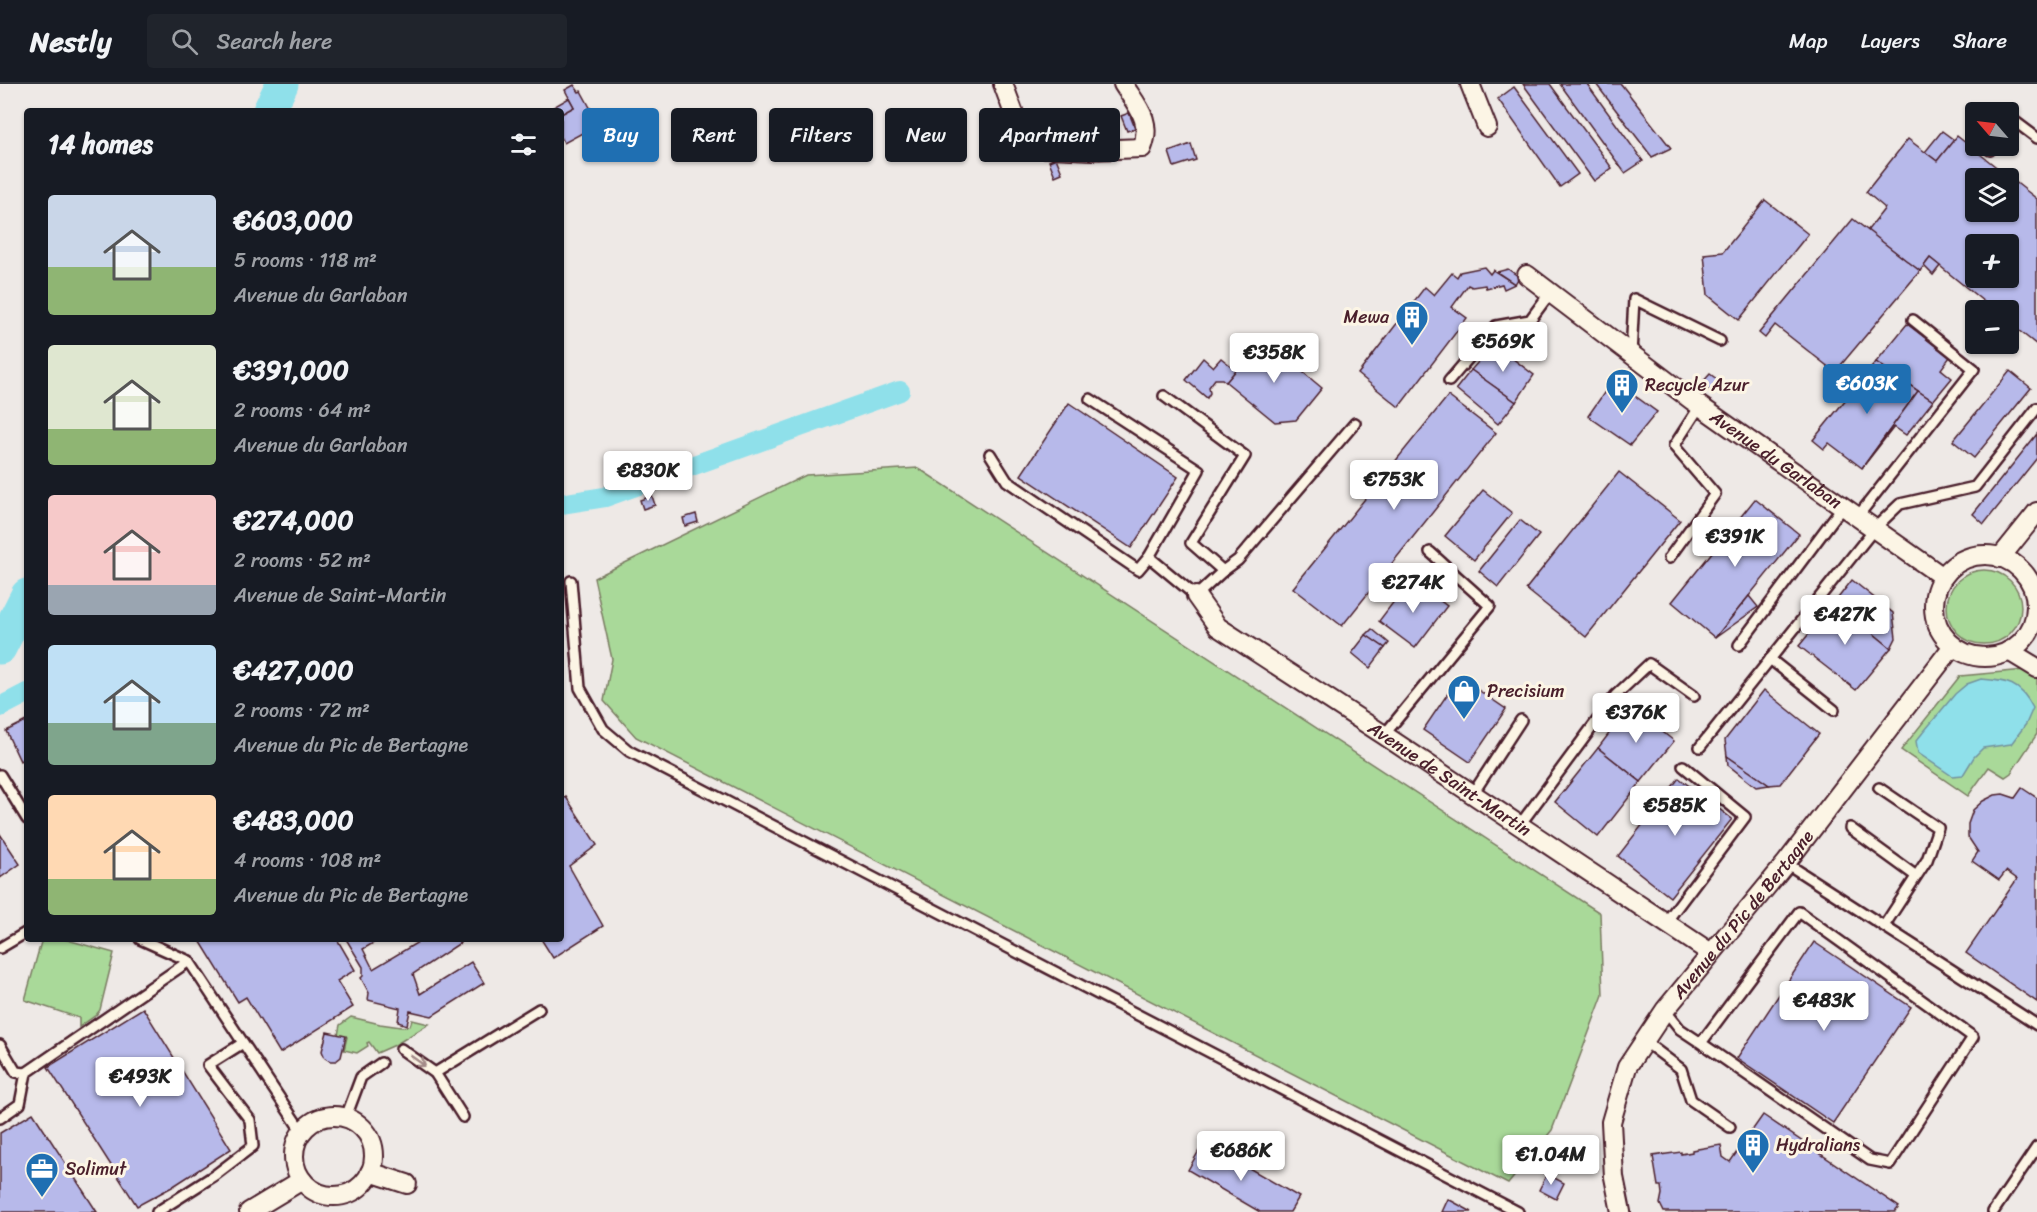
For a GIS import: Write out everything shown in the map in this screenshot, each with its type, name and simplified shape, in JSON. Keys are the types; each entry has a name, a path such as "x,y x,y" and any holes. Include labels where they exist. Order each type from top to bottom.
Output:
{"street":[{"path":"1004,84 1019,126 1033,147 1092,150 1142,148 1147,136 1143,115 1122,84"},
{"path":"1470,84 1487,127"},
{"name":"Avenue du Garlaban","path":"1527,275 1700,406 1943,577"},
{"path":"2000,558 2037,512"},
{"path":"1988,555 2000,558 2013,564 2034,582 2036,613 2027,635 2009,651 1995,656 1980,657 1966,654 1953,646 1937,626 1934,614 1935,594 1943,577 1963,560 1988,555"},
{"name":"Avenue de Saint-Martin","path":"1196,596 1218,627 1711,953"},
{"name":"Avenue du Pic de Bertagne","path":"1621,1212 1614,1177 1611,1122 1626,1067 1665,1010 1786,862 1953,646"},
{"path":"2009,651 2037,668"},
{"path":"346,1117 361,1126 370,1137 374,1160 370,1172 367,1179 357,1189 349,1193 336,1196 317,1192 302,1180 296,1167 295,1149 302,1132 319,1118 346,1117"},
{"path":"370,1172 407,1184"},
{"path":"249,1212 302,1180"}],"lane":[{"path":"2019,124 2037,138"},
{"path":"1449,381 1496,326 1530,320 1550,293"},
{"path":"1631,354 1634,299 1720,341"},
{"path":"1739,645 1850,511 1974,369 1913,320"},
{"path":"1164,396 1245,456 1191,543 1223,571"},
{"path":"990,454 1007,480 1138,570 1149,556 1199,470 1090,399"},
{"path":"1669,558 1715,494 1674,446 1700,406"},
{"path":"1700,747 1875,528 1900,504 1975,487 2037,408"},
{"path":"1149,556 1196,596 1238,560 1355,423"},
{"path":"1384,735 1490,606 1430,552"},
{"path":"571,581 580,688 603,729 629,751 1518,1212"},
{"path":"1770,659 1834,710"},
{"path":"1519,826 1616,695 1649,664 1694,696"},
{"path":"1472,795 1521,720"},
{"path":"1666,922 1745,817 1683,766"},
{"path":"0,775 24,814"},
{"path":"1879,788 1938,828 1927,860 1884,926"},
{"path":"1850,828 1916,876"},
{"path":"1786,862 2037,1025"},
{"path":"1665,1010 1680,1029 1870,1160 1890,1164 1973,1037 1798,912 1701,1043"},
{"path":"0,948 24,934"},
{"path":"147,942 189,961 302,1132"},
{"path":"0,1045 16,1072 26,1073 189,961"},
{"path":"435,1073 539,1009"},
{"path":"1644,1041 1681,1068 1691,1100 1730,1127"},
{"path":"158,1212 215,1175 253,1146 250,1120 208,1065 243,1043"},
{"path":"401,1049 435,1073 463,1117"},
{"path":"346,1117 361,1077 381,1063"},
{"path":"0,1118 20,1104 26,1073"},
{"path":"1993,1212 2037,1147"}],"green space":[{"path":"918,468 1600,913 1603,995 1552,1130 1508,1184 636,737 604,701 612,659 594,578 806,475"},
{"path":"1984,570 1998,573 2010,581 2018,593 2021,607 2018,621 2010,633 1998,641 1984,644 1970,641 1958,633 1950,621 1947,607 1950,593 1958,581 1970,573"},
{"path":"2025,670 2037,678 2037,734 2011,773 2005,777 1989,767 1968,796 1901,750 1960,676"},
{"path":"41,942 75,942 114,953 100,1010 79,1027 79,1018 25,1000"},
{"path":"351,1017 401,1027 410,1026 412,1020 429,1024 377,1053 369,1042 368,1046 357,1053 344,1050 347,1037 338,1035 340,1025"}],"water":[{"path":"1981,679 2012,684 2023,693 2033,708 2026,724 2011,744 1983,748 1974,757 1963,775 1952,776 1918,753 1916,741 1955,694 1967,684"}],"building":[{"path":"1523,84 1550,84 1612,168 1594,181"},
{"path":"1560,84 1587,84 1643,161 1625,173"},
{"path":"1596,84 1621,84 1671,148 1652,157"},
{"path":"574,85 579,92 581,91 590,108 582,108 582,133 564,143 564,112 574,107 565,90"},
{"path":"1514,87 1578,174 1560,187 1498,99"},
{"path":"569,98 574,107 564,112 564,108 552,108"},
{"path":"1129,113 1135,128 1127,131 1121,116"},
{"path":"1942,131 1954,140 1937,161 1925,152"},
{"path":"1957,136 1965,142 1965,156 1982,156 1998,168 1965,168 1965,222 2019,222 2019,185 2037,199 2037,345 2019,331 2019,300 1982,300 1967,288 2019,288 2019,234 1965,234 1965,286 1930,258 1920,271 1867,231 1885,208 1866,192 1908,139 1937,161"},
{"path":"1191,144 1196,160 1174,167 1169,152"},
{"path":"1049,162 1058,162 1062,173 1055,176"},
{"path":"1765,200 1808,234 1739,320 1708,295 1704,254 1723,252"},
{"path":"1853,219 1920,271 1835,372 1775,325 1765,338 1759,333"},
{"path":"1930,258 1940,266 1933,275 1924,266"},
{"name":"Mewa","path":"1484,267 1490,274 1493,270 1515,284 1504,289 1502,284 1486,288 1485,285 1472,287 1468,285 1452,307 1467,318 1399,407 1358,374 1425,287 1434,295 1452,273 1457,277 1460,272"},
{"path":"1508,269 1519,277 1515,284 1497,272"},
{"path":"1907,324 1950,357 1941,369 1952,378 1933,401 1876,362"},
{"path":"1262,338 1322,388 1296,420 1275,422 1226,382"},
{"path":"1494,344 1534,375 1516,402 1471,370"},
{"path":"1203,358 1213,367 1221,358 1236,370 1226,382 1222,379 1215,379 1209,387 1210,393 1207,398 1186,380"},
{"path":"1876,362 1918,391 1862,468 1829,443 1824,449 1813,440"},
{"path":"1471,370 1516,402 1498,424 1456,389"},
{"path":"2010,371 2031,388 1974,458 1953,441"},
{"path":"1710,374 1718,380 1710,391 1701,384"},
{"name":"Recycle Azur","path":"1613,380 1657,412 1630,445 1588,416"},
{"path":"1918,391 1933,401 1906,435 1894,427 1862,468"},
{"path":"1448,396 1496,433 1342,626 1293,588"},
{"path":"1069,403 1178,477 1131,548 1021,475"},
{"path":"2037,434 2037,458 1984,524 1973,514"},
{"path":"1619,472 1680,520 1586,637 1526,589"},
{"path":"1483,490 1512,513 1474,560 1445,536"},
{"path":"652,496 655,505 643,509 640,500"},
{"path":"1755,499 1799,534 1715,638 1672,602"},
{"path":"696,514 698,522 685,526 683,518"},
{"path":"1520,520 1539,535 1498,587 1479,571"},
{"path":"1411,579 1447,606 1415,648 1379,621"},
{"path":"1852,580 1893,613 1896,638 1891,648 1835,602"},
{"path":"1749,596 1758,607 1715,638"},
{"path":"1835,602 1891,648 1856,690 1799,646"},
{"path":"1372,629 1389,643 1385,648 1366,635"},
{"path":"1366,635 1385,648 1370,668 1352,653"},
{"name":"Precisium","path":"1459,677 1506,709 1470,762 1423,730"},
{"path":"1764,690 1819,734 1780,784 1769,785 1727,756 1725,740"},
{"path":"1630,706 1674,741 1641,782 1598,748"},
{"path":"24,722 24,759 20,761 6,731"},
{"path":"1598,748 1641,782 1598,837 1555,802"},
{"path":"1727,756 1769,785 1756,787 1728,765"},
{"path":"1679,778 1732,819 1670,897 1618,856"},
{"path":"2022,788 2037,798 2037,1002 1966,953 2017,879 2006,871 1999,880 1972,861 1978,852 1968,837 1968,824 1973,810 1983,801 2003,794 2015,798"},
{"path":"566,797 597,845 569,866 603,926 553,958 543,942 564,942 564,798"},
{"path":"0,834 20,864 0,878"},
{"path":"201,942 339,942 355,970 337,981 353,1007 280,1053 246,997 238,1002"},
{"path":"348,942 375,942 363,949 373,969 418,942 459,942 413,974 420,994 471,962 484,983 432,1016 410,1011 407,1025 398,1022 400,1008 368,1000 369,993 361,978 363,967"},
{"path":"1814,942 1911,1007 1833,1123 1737,1058"},
{"path":"143,1008 231,1149 172,1187 137,1206 48,1067"},
{"path":"327,1032 346,1036 341,1057 336,1061 325,1058 322,1051"},
{"path":"33,1113 97,1212 0,1212 0,1133"},
{"name":"Hydralians","path":"1763,1115 1899,1207 1895,1212 1664,1212 1660,1204 1661,1186 1658,1186 1653,1156 1681,1152 1681,1154 1721,1145 1723,1157 1730,1162"},
{"path":"1204,1142 1299,1197 1290,1212 1260,1212 1188,1170"},
{"path":"1547,1174 1564,1183 1556,1199 1539,1190"},
{"path":"1448,1199 1472,1212 1442,1212"}],"waterway":[{"path":"270,108 282,84"},
{"path":"564,504 605,497 900,391"},
{"path":"0,648 24,601"},
{"path":"0,707 24,695"}],"place":[{"name":"Mewa","path":"1412,346"},
{"name":"Recycle Azur","path":"1622,414"},
{"name":"Precisium","path":"1464,720"},
{"name":"Hydralians","path":"1753,1174"},
{"name":"Solimut","path":"42,1198"}]}
